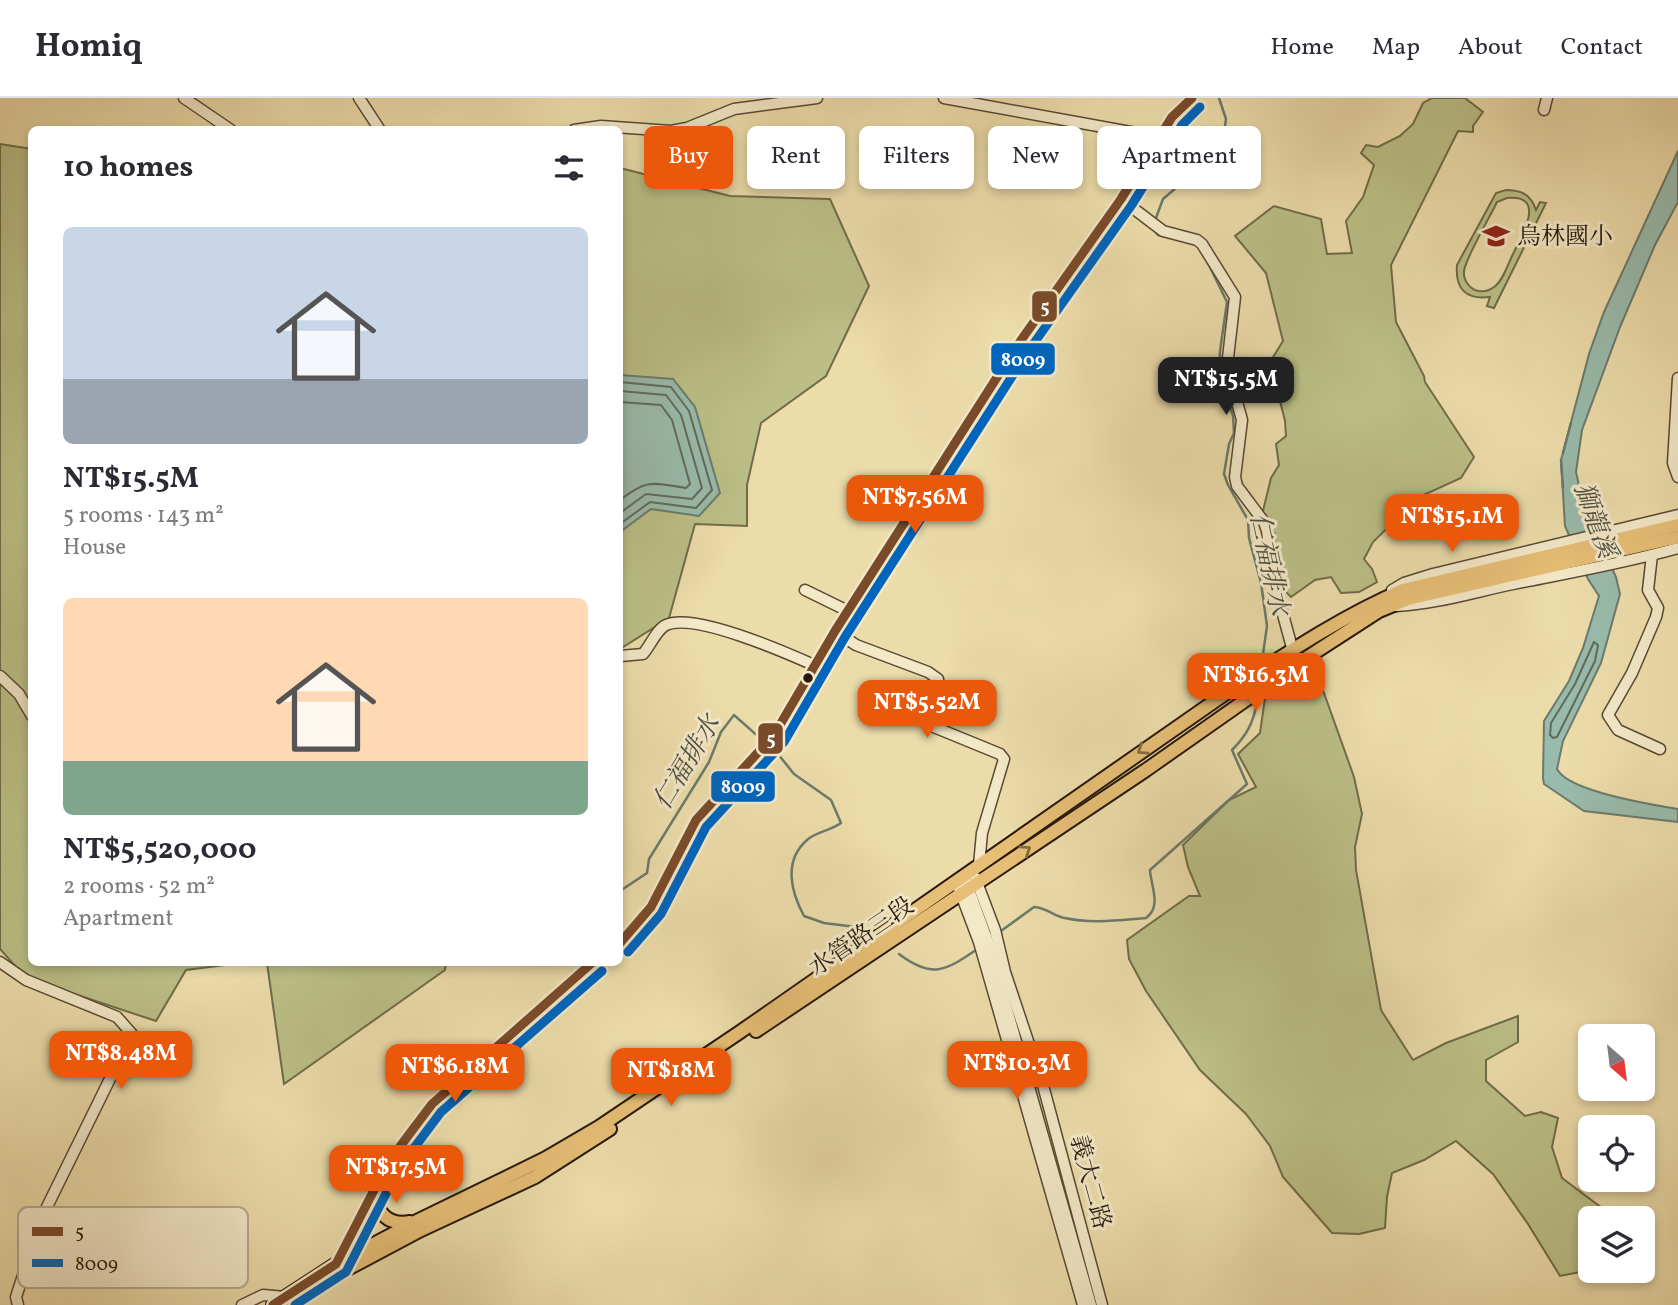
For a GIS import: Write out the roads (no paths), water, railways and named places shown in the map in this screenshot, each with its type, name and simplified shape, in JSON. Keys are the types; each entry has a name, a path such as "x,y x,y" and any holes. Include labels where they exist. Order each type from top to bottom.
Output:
{"main road":[{"path":"1555,561 1630,542 1678,525"},
{"path":"1630,542 1678,537"},
{"name":"水管路三段","path":"338,1268 535,1177 568,1158 968,880 1131,758 1292,650 1374,602 1413,587 1555,561"},
{"name":"水管路三段","path":"968,880 1146,770 1297,664 1389,607 1408,598 1555,561"},
{"path":"273,1305 288,1301 417,1220 546,1158 599,1127 968,880"},
{"path":"373,1190 375,1205 382,1215 393,1222 417,1220"}],"street":[{"path":"184,98 225,126"},
{"path":"359,98 377,126"},
{"path":"623,127 671,131 687,128 734,109 817,98"},
{"path":"944,98 1098,126"},
{"path":"1166,126 1192,98"},
{"path":"1544,110 1547,98"},
{"path":"623,940 652,907 696,820 774,734 835,631 1017,346 1127,189"},
{"path":"1121,199 1163,231 1197,240 1202,244 1235,297 1229,366 1242,420 1235,477 1237,486 1264,522 1267,531 1272,575 1297,664"},
{"path":"1678,378 1673,463 1678,477"},
{"path":"1555,561 1630,542 1678,514"},
{"path":"1630,542 1652,555 1678,548"},
{"path":"1652,555 1648,590 1658,608 1656,617 1632,673 1608,715 1618,730 1660,749"},
{"path":"805,590 848,611"},
{"path":"623,656 643,654 663,626 675,622 710,628 760,642 816,666"},
{"path":"835,631 856,645 928,671 938,678 939,687 929,716 934,727 1000,754 1004,759 968,880"},
{"path":"0,676 19,694 28,709"},
{"name":"義大二路","path":"968,880 979,942 1083,1305"},
{"name":"義大二路","path":"968,880 1091,1305"},
{"name":"義大二路","path":"968,880 995,930 1005,972 1044,1090 1102,1305"},
{"path":"0,962 26,980 117,1017 132,1034 47,1207"},
{"path":"338,1268 389,1161 432,1104 589,966"},
{"path":"18,1305 16,1297 19,1288"},
{"path":"242,1305 263,1295 288,1301"}],"water":[{"name":"獅龍溪","path":"1678,151 1678,202 1655,245 1620,327 1582,430 1576,472 1583,503 1616,577 1620,594 1601,663 1563,741 1557,769 1564,777 1594,790 1678,809 1678,822 1584,811 1544,784 1543,778 1544,721 1569,681 1583,648 1599,596 1588,579 1565,526 1561,460 1589,354 1604,312"},
{"path":"623,375 673,379 695,407 720,493 699,516 651,509 623,530"}],"waterway":[{"name":"仁福排水","path":"1156,218 1163,199 1184,181 1225,126 1226,119 1219,98"},
{"name":"仁福排水","path":"1155,231 1158,235 1176,239"},
{"name":"仁福排水","path":"1206,259 1227,302 1219,371 1233,416 1234,433 1229,444 1224,474 1248,520 1249,538 1261,583 1267,626 1263,654"},
{"name":"獅龍溪","path":"1563,453 1571,423"},
{"name":"獅龍溪","path":"1561,460 1563,488"},
{"name":"仁福排水","path":"1001,931 1034,907 1061,917 1085,921 1146,918 1155,902 1150,870 1247,784 1232,750 1249,728 1257,703"},
{"name":"仁福排水","path":"623,889 647,873 649,859 709,762 721,732 734,715 778,754 794,774 831,800 841,823 810,837 799,848 795,857 792,867 793,887 804,916 824,923 864,928"},
{"name":"仁福排水","path":"899,954 921,967 938,969 956,963 976,950"}],"place":[{"name":"烏林國小","path":"1496,236"}]}
